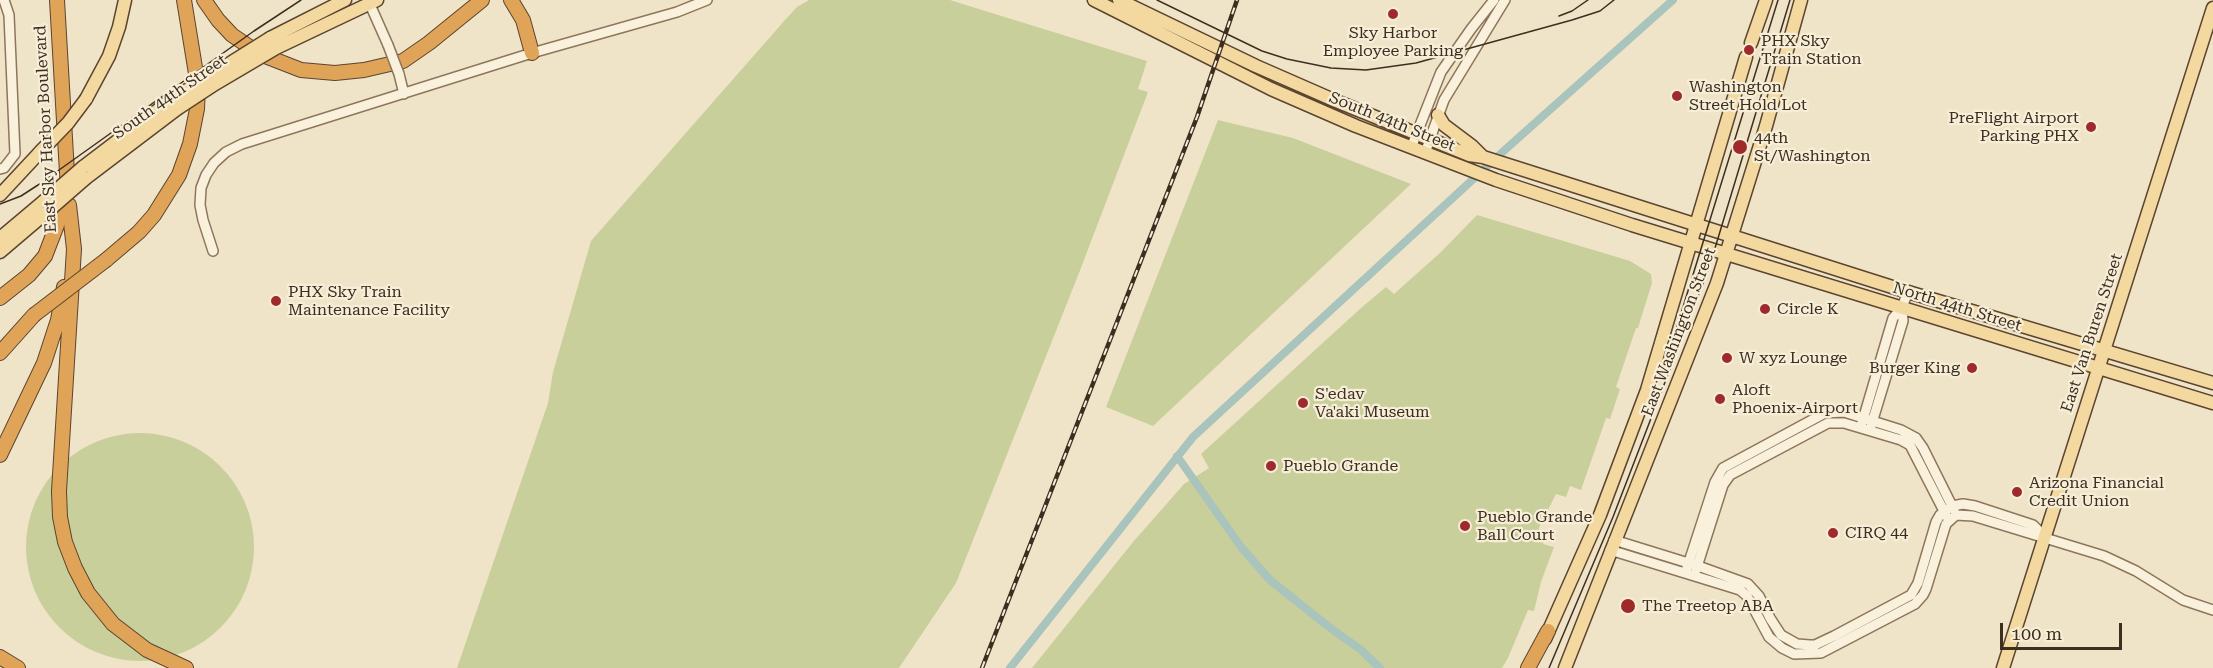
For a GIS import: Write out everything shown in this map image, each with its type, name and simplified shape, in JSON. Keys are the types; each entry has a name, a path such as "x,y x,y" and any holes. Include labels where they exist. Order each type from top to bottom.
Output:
{"highway":[{"name":"East Sky Harbor Boulevard","path":"0,455 39,376 58,320 66,275 69,205 57,0"},
{"path":"0,339 139,232 165,199 179,175 187,154 197,109 197,77 184,0"},
{"path":"204,0 232,35 260,54 281,64 324,73 346,73 403,61 482,0"},
{"path":"376,67 413,50 474,0"},
{"path":"511,0 523,20 532,53"},
{"path":"0,298 20,284 38,266 54,235 61,203 64,139"},
{"path":"69,205 74,249 59,491 60,517 65,542 81,582 104,614 135,643 186,668"},
{"path":"0,353 35,311"},
{"path":"1531,668 1548,631"},
{"path":"0,657 18,668"}],"main road":[{"path":"0,195 68,123 86,99 109,56 125,0"},
{"name":"South 44th Street","path":"0,238 45,206 85,172 174,104 345,0"},
{"name":"South 44th Street","path":"1094,0 1271,89 1411,148 1496,180 1691,243"},
{"name":"South 44th Street","path":"1119,0 1256,66 1416,135 1468,154 1696,225"},
{"path":"1751,43 1766,0"},
{"name":"East Washington Street","path":"1564,668 1688,359 1726,253 1766,126 1801,0"},
{"name":"South 44th Street","path":"273,43 372,1"},
{"name":"East Van Buren Street","path":"2003,668 2213,8"},
{"name":"East Washington Street","path":"1548,631 1589,541 1634,427 1657,361 1746,57"},
{"path":"1438,116 1444,125 1483,157"},
{"name":"South 44th Street","path":"0,252 45,206"},
{"name":"North 44th Street","path":"1696,225 1908,292 2213,383"},
{"name":"North 44th Street","path":"1691,243 2213,403"}],"street":[{"path":"0,169 4,168 15,154 9,15 4,0"},
{"path":"213,250 201,212 201,188 214,163 226,152 242,144 532,53 677,12 706,0"},
{"path":"1411,148 1445,65 1494,0"},
{"path":"1425,153 1444,100 1505,0"},
{"path":"372,1 404,94"},
{"path":"1866,425 1893,318 1902,307 1908,292"},
{"path":"1612,545 1691,569 1744,593 1769,637 1782,648 1794,654 1817,654 1875,626 1920,599 1926,589 1950,513 1910,445 1844,412 1825,413 1723,468 1715,482 1691,569"},
{"path":"1950,513 1973,516 2104,556 2136,571 2183,600 2213,610"}],"green space":[{"path":"809,0 950,0 1147,61 1138,89 1148,92 956,583 899,668 457,668 548,403 553,372 591,241 785,20 797,7"},
{"path":"1218,120 1293,138 1411,184 1153,426 1106,407"},
{"name":"S'edav Va'aki Museum","path":"1477,215 1630,261 1651,274 1652,283 1616,387 1620,389 1610,419 1606,418 1581,490 1570,486 1566,497 1556,494 1539,528 1547,533 1543,544 1554,547 1541,582 1534,611 1528,610 1502,668 1032,668 1133,542 1184,484 1209,468 1201,454 1361,308 1386,287 1394,294 1441,252"},
{"path":"140,433 162,435 184,442 203,452 228,475 240,493 249,514 254,547 252,569 245,591 235,610 212,635 194,647 173,656 140,661 118,659 96,652 77,642 52,619 40,601 31,580 26,547 28,525 35,503 45,484 68,459 86,447 107,438"}],"waterway":[{"path":"1010,668 1193,437 1507,148 1673,0"},
{"path":"1177,456 1241,547 1270,580 1361,650 1380,668"}],"tram line":[{"path":"0,204 21,196 38,185 301,0"},
{"path":"1157,0 1262,51 1331,68 1366,70 1416,63 1572,20 1600,11 1614,0"},
{"path":"1559,16 1572,11 1588,0"},
{"path":"1670,349 1778,0"},
{"path":"1549,668 1613,517 1709,268 1790,0"}],"railway":[{"path":"982,668 1197,117 1237,0"}],"place":[{"name":"Sky Harbor Employee Parking","path":"1393,14"},
{"name":"PHX Sky Train Station","path":"1749,50"},
{"name":"Washington Street Hold Lot","path":"1677,96"},
{"name":"PreFlight Airport Parking PHX","path":"2091,127"},
{"name":"44th St/Washington","path":"1740,147"},
{"name":"PHX Sky Train Maintenance Facility","path":"276,301"},
{"name":"Circle K","path":"1765,309"},
{"name":"W xyz Lounge","path":"1727,358"},
{"name":"Burger King","path":"1972,368"},
{"name":"Aloft Phoenix-Airport","path":"1720,399"},
{"name":"S'edav Va'aki Museum","path":"1303,403"},
{"name":"Pueblo Grande","path":"1271,466"},
{"name":"Arizona Financial Credit Union","path":"2017,492"},
{"name":"Pueblo Grande Ball Court","path":"1465,526"},
{"name":"CIRQ 44","path":"1833,533"},
{"name":"The Treetop ABA","path":"1628,606"}]}
